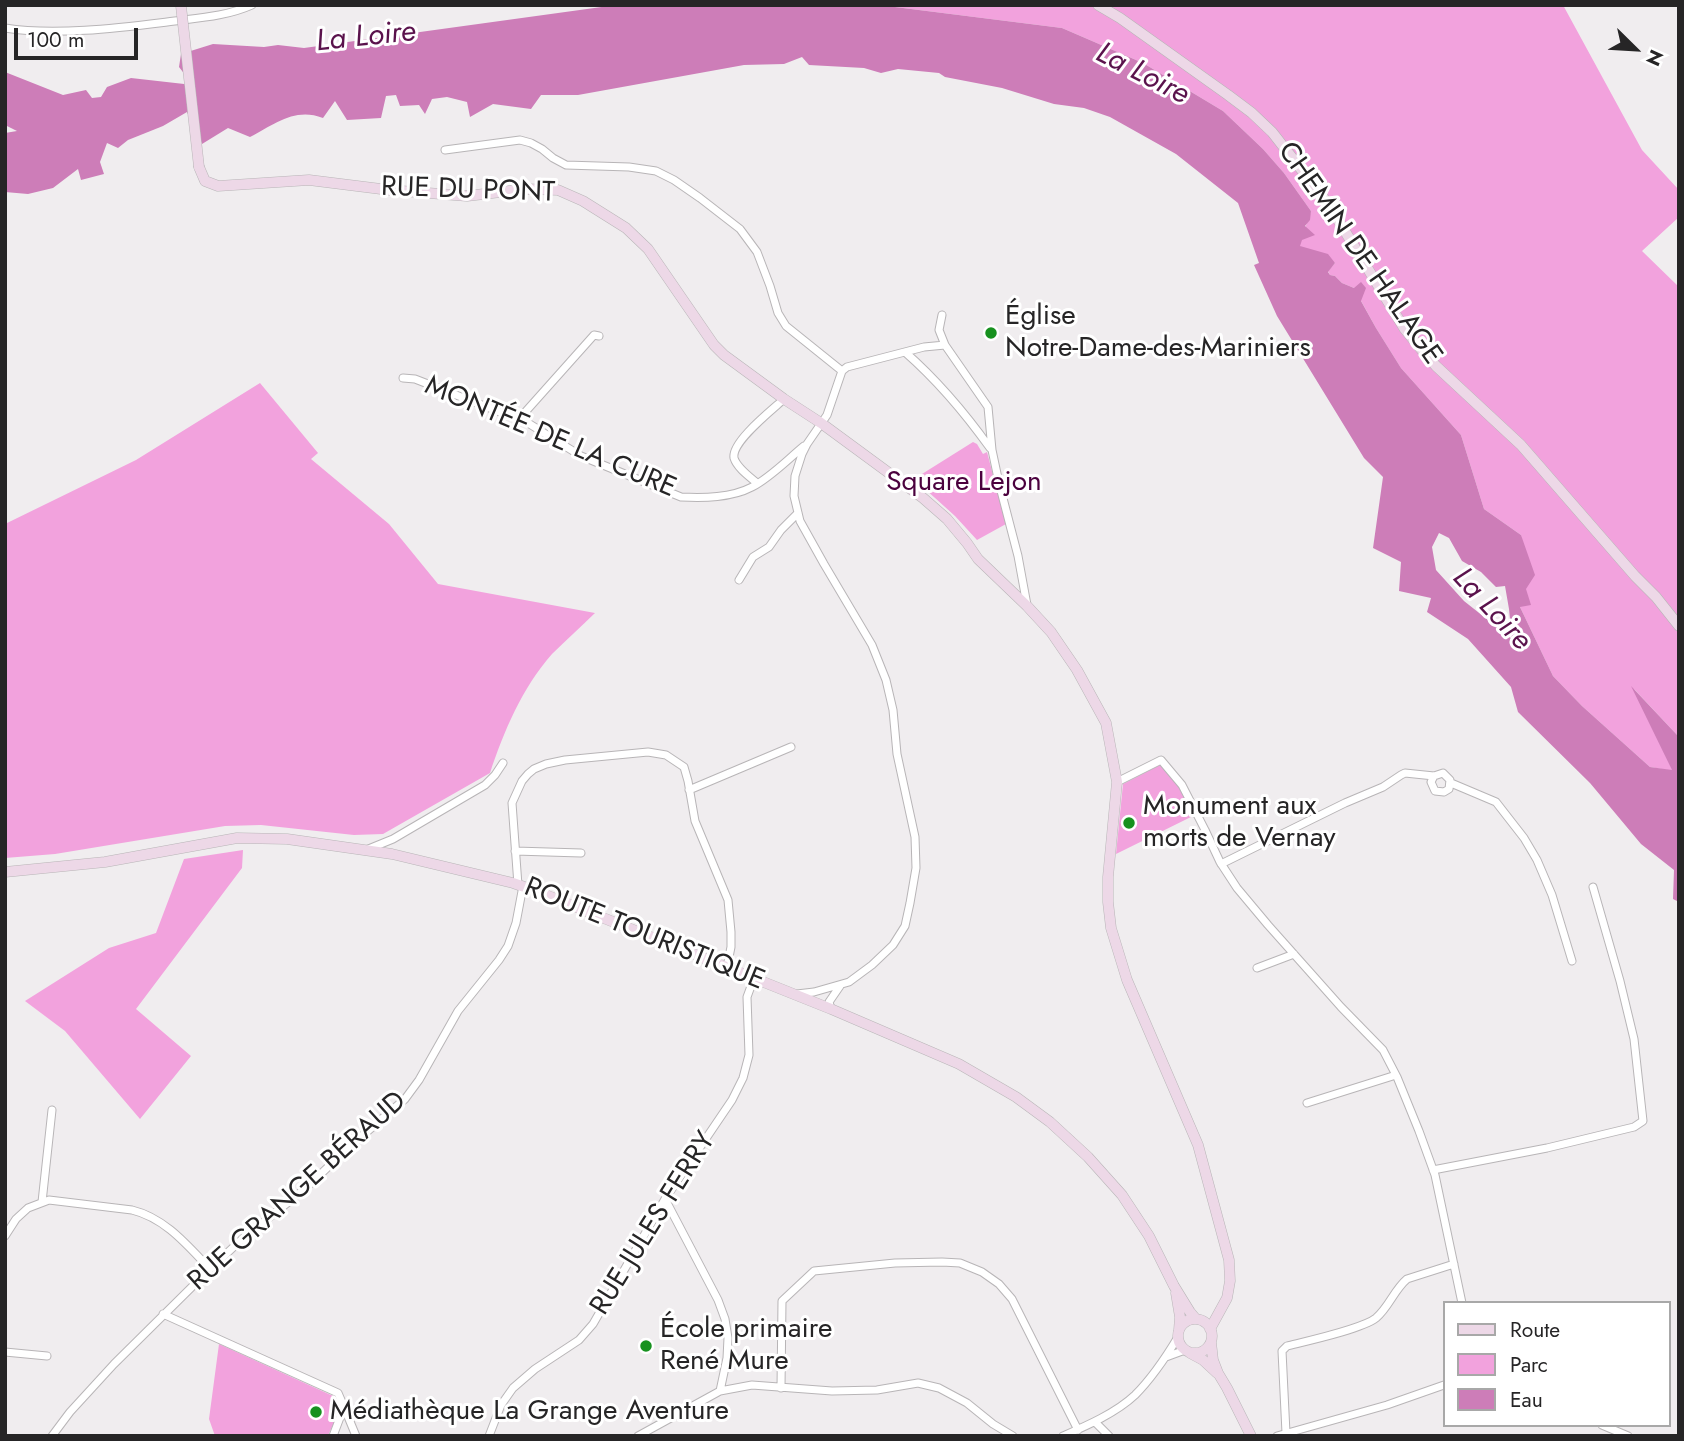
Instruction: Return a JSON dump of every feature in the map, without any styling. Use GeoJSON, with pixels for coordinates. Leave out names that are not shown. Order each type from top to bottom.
{"type":"FeatureCollection","features":[{"type":"Feature","properties":{"kind":"street"},"geometry":{"type":"LineString","coordinates":[[5,28],[55,30],[126,27],[237,12],[252,5]]}},
{"type":"Feature","properties":{"kind":"street","name":"CHEMIN DE HALAGE"},"geometry":{"type":"LineString","coordinates":[[1097,5],[1120,18],[1244,107],[1272,132],[1329,205],[1397,317],[1421,349],[1521,445],[1679,625]]}},
{"type":"Feature","properties":{"kind":"street","name":"RUE DU PONT"},"geometry":{"type":"LineString","coordinates":[[181,6],[199,167],[205,181],[218,186],[309,180],[467,197],[526,189],[558,190],[583,201],[626,228],[648,249],[714,345],[724,355],[923,498],[947,519],[978,559],[1051,632],[1077,670],[1106,723],[1117,782],[1108,877],[1111,928],[1127,980],[1198,1145],[1229,1260],[1230,1281],[1227,1298]]}},
{"type":"Feature","properties":{"kind":"street"},"geometry":{"type":"LineString","coordinates":[[445,150],[520,140],[531,143],[566,165],[629,167],[656,171],[674,180],[740,229],[757,252],[778,313],[786,326],[842,370]]}},
{"type":"Feature","properties":{"kind":"street"},"geometry":{"type":"LineString","coordinates":[[942,315],[939,331],[945,345],[988,407],[992,450],[1018,556],[1027,606]]}},
{"type":"Feature","properties":{"kind":"street"},"geometry":{"type":"LineString","coordinates":[[519,419],[594,335],[599,336]]}},
{"type":"Feature","properties":{"kind":"street"},"geometry":{"type":"LineString","coordinates":[[792,994],[814,992],[849,982],[872,965],[892,945],[905,926],[916,868],[915,837],[897,754],[893,710],[886,680],[872,645],[800,522],[794,496],[795,476],[807,444],[827,415],[842,370],[924,347],[945,345]]}},
{"type":"Feature","properties":{"kind":"street"},"geometry":{"type":"LineString","coordinates":[[905,352],[954,400],[992,450]]}},
{"type":"Feature","properties":{"kind":"street","name":"MONTÉE DE LA CURE"},"geometry":{"type":"LineString","coordinates":[[403,378],[415,379],[519,419],[581,456],[681,496],[699,498],[730,494],[753,486],[807,444]]}},
{"type":"Feature","properties":{"kind":"street"},"geometry":{"type":"LineString","coordinates":[[757,483],[738,465],[734,450],[784,399]]}},
{"type":"Feature","properties":{"kind":"street"},"geometry":{"type":"LineString","coordinates":[[739,580],[753,557],[769,547],[798,513]]}},
{"type":"Feature","properties":{"kind":"street"},"geometry":{"type":"LineString","coordinates":[[689,790],[791,747]]}},
{"type":"Feature","properties":{"kind":"street","name":"RUE GRANGE BÉRAUD"},"geometry":{"type":"LineString","coordinates":[[52,1436],[70,1412],[163,1314],[240,1241],[306,1188],[405,1099],[419,1080],[458,1011],[508,946],[516,923],[520,886],[512,803],[522,781],[534,769],[565,760],[648,752],[666,755],[684,767],[695,821],[727,900],[731,947],[727,967]]}},
{"type":"Feature","properties":{"kind":"street"},"geometry":{"type":"LineString","coordinates":[[1117,782],[1161,760],[1182,785],[1221,864],[1237,888],[1341,1007],[1383,1050],[1396,1074],[1433,1170],[1462,1301]]}},
{"type":"Feature","properties":{"kind":"street"},"geometry":{"type":"LineString","coordinates":[[365,850],[393,839],[485,785],[503,763]]}},
{"type":"Feature","properties":{"kind":"street"},"geometry":{"type":"LineString","coordinates":[[1221,864],[1383,787],[1405,773],[1434,776],[1443,773],[1449,777],[1451,783],[1447,791],[1438,792],[1432,785],[1434,776]]}},
{"type":"Feature","properties":{"kind":"street"},"geometry":{"type":"LineString","coordinates":[[1451,783],[1496,802],[1524,838],[1552,895],[1572,961]]}},
{"type":"Feature","properties":{"kind":"street","name":"ROUTE TOURISTIQUE"},"geometry":{"type":"LineString","coordinates":[[5,872],[105,862],[237,838],[286,839],[392,854],[520,886],[831,1009],[959,1064],[1016,1097],[1050,1122],[1088,1157],[1122,1195],[1149,1236],[1174,1286],[1198,1320]]}},
{"type":"Feature","properties":{"kind":"street"},"geometry":{"type":"LineString","coordinates":[[515,851],[581,853]]}},
{"type":"Feature","properties":{"kind":"street"},"geometry":{"type":"LineString","coordinates":[[1433,1170],[1547,1148],[1634,1127],[1643,1121],[1634,1039],[1593,887]]}},
{"type":"Feature","properties":{"kind":"street"},"geometry":{"type":"LineString","coordinates":[[1257,968],[1294,954]]}},
{"type":"Feature","properties":{"kind":"street","name":"RUE JULES FERRY"},"geometry":{"type":"LineString","coordinates":[[489,1436],[501,1405],[513,1388],[535,1369],[579,1340],[593,1324],[665,1199],[732,1100],[743,1078],[749,1055],[747,997],[754,978]]}},
{"type":"Feature","properties":{"kind":"street"},"geometry":{"type":"LineString","coordinates":[[831,1009],[829,1002],[840,986]]}},
{"type":"Feature","properties":{"kind":"street"},"geometry":{"type":"LineString","coordinates":[[1307,1103],[1396,1074]]}},
{"type":"Feature","properties":{"kind":"street"},"geometry":{"type":"LineString","coordinates":[[42,1202],[52,1110]]}},
{"type":"Feature","properties":{"kind":"street"},"geometry":{"type":"LineString","coordinates":[[665,1199],[718,1300],[725,1319],[727,1358],[720,1391]]}},
{"type":"Feature","properties":{"kind":"street"},"geometry":{"type":"LineString","coordinates":[[5,1236],[16,1219],[28,1208],[49,1200],[145,1213],[167,1226],[210,1269]]}},
{"type":"Feature","properties":{"kind":"street"},"geometry":{"type":"LineString","coordinates":[[781,1388],[782,1301],[814,1270],[895,1263],[960,1263],[982,1272],[999,1284],[1013,1299],[1078,1430]]}},
{"type":"Feature","properties":{"kind":"street"},"geometry":{"type":"LineString","coordinates":[[1442,1386],[1387,1405],[1282,1435],[1282,1351],[1287,1346],[1374,1320],[1406,1279],[1454,1264]]}},
{"type":"Feature","properties":{"kind":"street","name":"ROUTE TOURISTIQUE"},"geometry":{"type":"LineString","coordinates":[[1174,1286],[1180,1317],[1179,1334]]}},
{"type":"Feature","properties":{"kind":"street"},"geometry":{"type":"LineString","coordinates":[[1063,1436],[1095,1422],[1134,1395],[1165,1357],[1185,1322],[1198,1320],[1227,1298]]}},
{"type":"Feature","properties":{"kind":"street"},"geometry":{"type":"LineString","coordinates":[[1210,1329],[1227,1298]]}},
{"type":"Feature","properties":{"kind":"street"},"geometry":{"type":"LineString","coordinates":[[163,1314],[338,1393],[356,1436]]}},
{"type":"Feature","properties":{"kind":"street"},"geometry":{"type":"LineString","coordinates":[[1198,1320],[1210,1329],[1213,1360],[1251,1436]]}},
{"type":"Feature","properties":{"kind":"street"},"geometry":{"type":"LineString","coordinates":[[1179,1334],[1180,1344],[1218,1373]]}},
{"type":"Feature","properties":{"kind":"street"},"geometry":{"type":"LineString","coordinates":[[1165,1357],[1187,1351],[1195,1353],[1205,1350],[1211,1342]]}},
{"type":"Feature","properties":{"kind":"street"},"geometry":{"type":"LineString","coordinates":[[5,1352],[47,1356]]}},
{"type":"Feature","properties":{"kind":"street"},"geometry":{"type":"LineString","coordinates":[[638,1436],[720,1391],[752,1385],[832,1391],[866,1390],[918,1383],[939,1388],[967,1403],[1013,1436]]}},
{"type":"Feature","properties":{"kind":"street"},"geometry":{"type":"LineString","coordinates":[[332,1436],[344,1407]]}},
{"type":"Feature","properties":{"kind":"street"},"geometry":{"type":"LineString","coordinates":[[1095,1422],[1109,1436]]}},
{"type":"Feature","properties":{"kind":"street"},"geometry":{"type":"LineString","coordinates":[[1607,1427],[1628,1436]]}},
{"type":"Feature","properties":{"kind":"green space"},"geometry":{"type":"Polygon","coordinates":[[[1563,5],[1642,150],[1679,190],[1679,217],[1642,251],[1679,287],[1679,737],[1634,689],[1673,771],[1650,767],[1553,676],[1520,607],[1526,589],[1521,535],[1484,509],[1461,435],[1401,368],[1354,288],[1330,275],[1328,271],[1335,263],[1299,246],[1311,211],[1263,149],[1223,111],[1143,63],[1062,28],[895,7],[1563,5]]]}},
{"type":"Feature","properties":{"kind":"green space"},"geometry":{"type":"Polygon","coordinates":[[[260,383],[318,453],[311,459],[389,524],[438,584],[595,613],[541,667],[508,726],[490,773],[383,834],[354,835],[261,825],[225,826],[55,854],[5,858],[5,524],[136,460],[260,383]]]}},
{"type":"Feature","properties":{"kind":"green space","name":"Square Lejon"},"geometry":{"type":"Polygon","coordinates":[[[973,442],[983,454],[987,452],[1006,524],[977,540],[914,479],[973,442]]]}},
{"type":"Feature","properties":{"kind":"green space"},"geometry":{"type":"Polygon","coordinates":[[[1160,765],[1179,787],[1195,815],[1116,854],[1123,784],[1160,765]]]}},
{"type":"Feature","properties":{"kind":"green space"},"geometry":{"type":"Polygon","coordinates":[[[243,850],[242,868],[136,1009],[191,1056],[140,1119],[65,1031],[25,1001],[109,948],[156,933],[184,859],[243,850]]]}},
{"type":"Feature","properties":{"kind":"green space"},"geometry":{"type":"Polygon","coordinates":[[[219,1344],[333,1396],[338,1411],[328,1436],[215,1436],[209,1419],[219,1344]]]}},
{"type":"Feature","properties":{"kind":"water","name":"La Loire"},"geometry":{"type":"Polygon","coordinates":[[[616,5],[893,5],[1062,28],[1143,63],[1223,111],[1263,149],[1311,211],[1310,220],[1305,226],[1315,235],[1302,240],[1300,246],[1328,254],[1335,263],[1328,272],[1342,283],[1354,288],[1361,282],[1366,288],[1361,301],[1401,368],[1461,435],[1484,509],[1521,535],[1535,575],[1526,589],[1531,605],[1520,607],[1553,676],[1650,767],[1672,770],[1631,686],[1679,737],[1679,902],[1673,899],[1674,870],[1641,844],[1590,783],[1518,712],[1511,687],[1468,639],[1427,612],[1431,598],[1399,591],[1401,562],[1373,548],[1383,477],[1364,458],[1277,316],[1254,265],[1259,263],[1238,203],[1176,154],[1110,117],[1084,108],[1054,104],[1002,88],[945,77],[939,73],[898,69],[881,73],[864,68],[809,65],[802,57],[784,64],[744,65],[578,95],[541,95],[531,109],[493,104],[470,117],[467,102],[447,97],[432,99],[425,114],[419,105],[400,106],[396,95],[386,96],[381,118],[347,120],[335,101],[323,118],[303,114],[294,116],[250,137],[228,128],[202,144],[187,112],[163,126],[128,140],[118,148],[107,143],[100,162],[104,174],[81,180],[78,169],[53,188],[28,194],[5,192],[5,133],[17,131],[5,125],[5,72],[63,95],[86,90],[92,98],[101,97],[107,87],[131,78],[193,85],[179,67],[181,54],[213,44],[304,48],[616,5]],[[1439,533],[1432,547],[1436,570],[1464,601],[1512,639],[1505,586],[1496,587],[1481,572],[1462,561],[1449,538],[1439,533]]]}},
{"type":"Feature","properties":{"kind":"place","name":"Église Notre-Dame-des-Mariniers"},"geometry":{"type":"Point","coordinates":[991,333]}},
{"type":"Feature","properties":{"kind":"place","name":"Monument aux morts de Vernay"},"geometry":{"type":"Point","coordinates":[1129,823]}},
{"type":"Feature","properties":{"kind":"place","name":"École primaire René Mure"},"geometry":{"type":"Point","coordinates":[646,1346]}},
{"type":"Feature","properties":{"kind":"place","name":"Médiathèque La Grange Aventure"},"geometry":{"type":"Point","coordinates":[316,1412]}}]}
